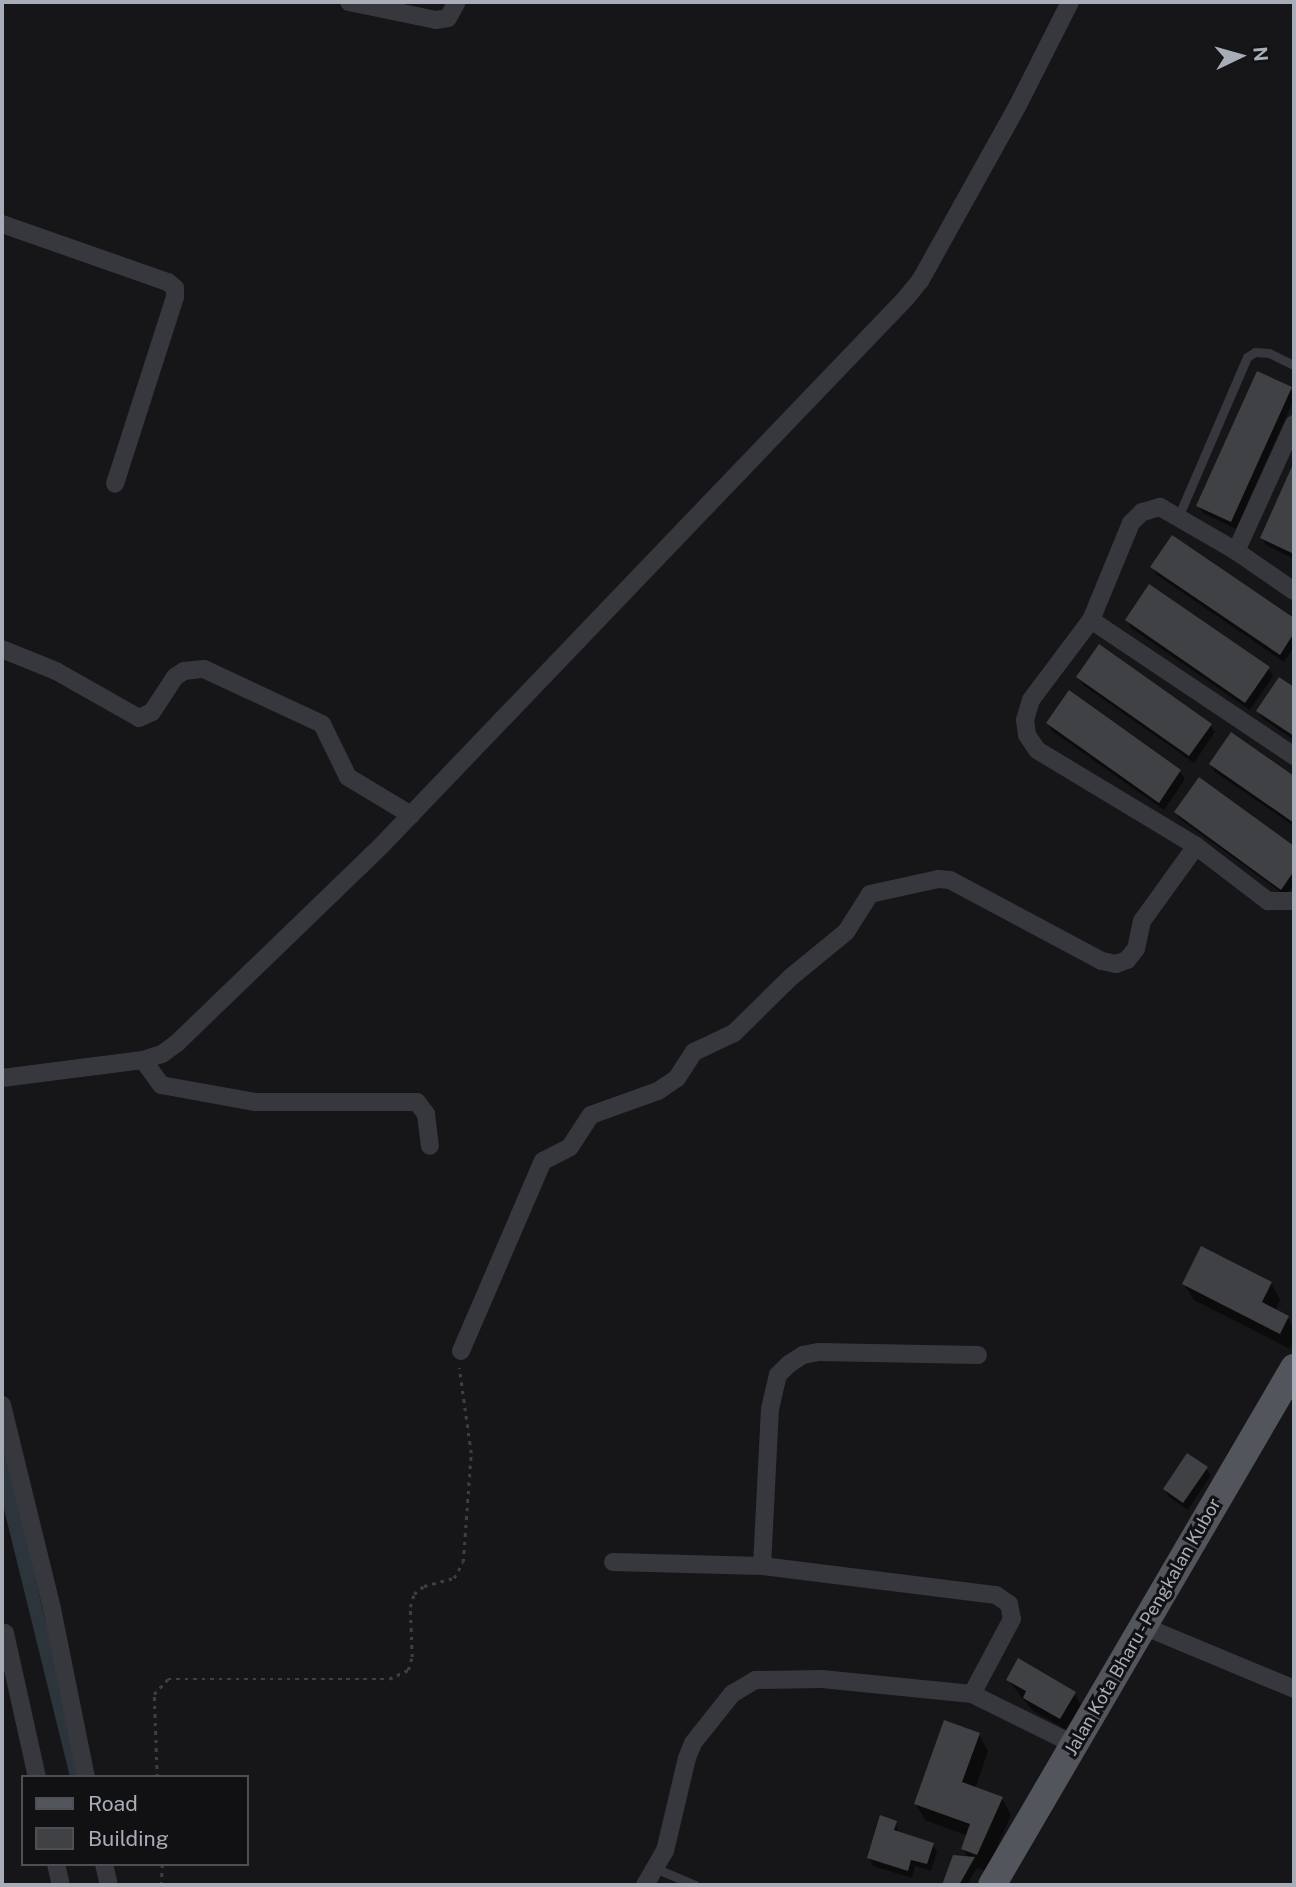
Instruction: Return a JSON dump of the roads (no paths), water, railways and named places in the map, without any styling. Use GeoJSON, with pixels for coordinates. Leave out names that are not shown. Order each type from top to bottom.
{"type":"FeatureCollection","features":[{"type":"Feature","properties":{"kind":"main road","name":"Jalan Kota Bharu - Pengkalan Kubor"},"geometry":{"type":"LineString","coordinates":[[992,1885],[1294,1368]]}},
{"type":"Feature","properties":{"kind":"street"},"geometry":{"type":"LineString","coordinates":[[349,2],[436,20],[448,18],[457,2]]}},
{"type":"Feature","properties":{"kind":"street"},"geometry":{"type":"LineString","coordinates":[[2,1078],[143,1060],[162,1054],[177,1043],[411,815],[920,281],[1018,106],[1070,2]]}},
{"type":"Feature","properties":{"kind":"street"},"geometry":{"type":"LineString","coordinates":[[2,224],[168,282],[174,288],[175,298],[115,484]]}},
{"type":"Feature","properties":{"kind":"street"},"geometry":{"type":"LineString","coordinates":[[1236,551],[1294,424]]}},
{"type":"Feature","properties":{"kind":"street"},"geometry":{"type":"LineString","coordinates":[[1294,591],[1180,515],[1160,507],[1142,512],[1131,523],[1091,620],[1031,700],[1025,720],[1027,734],[1037,750],[1195,846],[1268,901],[1283,904],[1294,901]]}},
{"type":"Feature","properties":{"kind":"street"},"geometry":{"type":"LineString","coordinates":[[1091,620],[1294,756]]}},
{"type":"Feature","properties":{"kind":"street"},"geometry":{"type":"LineString","coordinates":[[2,649],[56,671],[139,718],[152,712],[175,677],[184,671],[204,669],[322,724],[348,777],[411,815]]}},
{"type":"Feature","properties":{"kind":"street"},"geometry":{"type":"LineString","coordinates":[[460,1352],[543,1161],[570,1147],[592,1115],[658,1091],[677,1078],[694,1052],[732,1035],[791,977],[846,932],[870,894],[938,879],[950,880],[1102,961],[1120,963],[1127,960],[1136,949],[1142,921],[1195,846]]}},
{"type":"Feature","properties":{"kind":"street"},"geometry":{"type":"LineString","coordinates":[[143,1060],[161,1085],[255,1102],[417,1102],[426,1114],[430,1146]]}},
{"type":"Feature","properties":{"kind":"street"},"geometry":{"type":"LineString","coordinates":[[762,1566],[770,1409],[778,1375],[803,1355],[818,1352],[978,1355]]}},
{"type":"Feature","properties":{"kind":"street"},"geometry":{"type":"LineString","coordinates":[[2,1405],[52,1609],[86,1775]]}},
{"type":"Feature","properties":{"kind":"street"},"geometry":{"type":"LineString","coordinates":[[614,1562],[762,1566],[988,1592],[1003,1598],[1012,1611],[1012,1619],[972,1694]]}},
{"type":"Feature","properties":{"kind":"street"},"geometry":{"type":"LineString","coordinates":[[1143,1626],[1294,1689]]}},
{"type":"Feature","properties":{"kind":"street"},"geometry":{"type":"LineString","coordinates":[[5,1633],[37,1775]]}},
{"type":"Feature","properties":{"kind":"street"},"geometry":{"type":"LineString","coordinates":[[646,1885],[665,1851],[687,1758],[694,1743],[732,1694],[755,1680],[822,1679],[972,1694],[1075,1745]]}},
{"type":"Feature","properties":{"kind":"street"},"geometry":{"type":"LineString","coordinates":[[57,1866],[61,1885]]}},
{"type":"Feature","properties":{"kind":"street"},"geometry":{"type":"LineString","coordinates":[[104,1866],[109,1885]]}},
{"type":"Feature","properties":{"kind":"lane"},"geometry":{"type":"LineString","coordinates":[[1180,515],[1247,357],[1255,352],[1269,353],[1294,365]]}},
{"type":"Feature","properties":{"kind":"lane"},"geometry":{"type":"LineString","coordinates":[[656,1869],[695,1885]]}}]}
